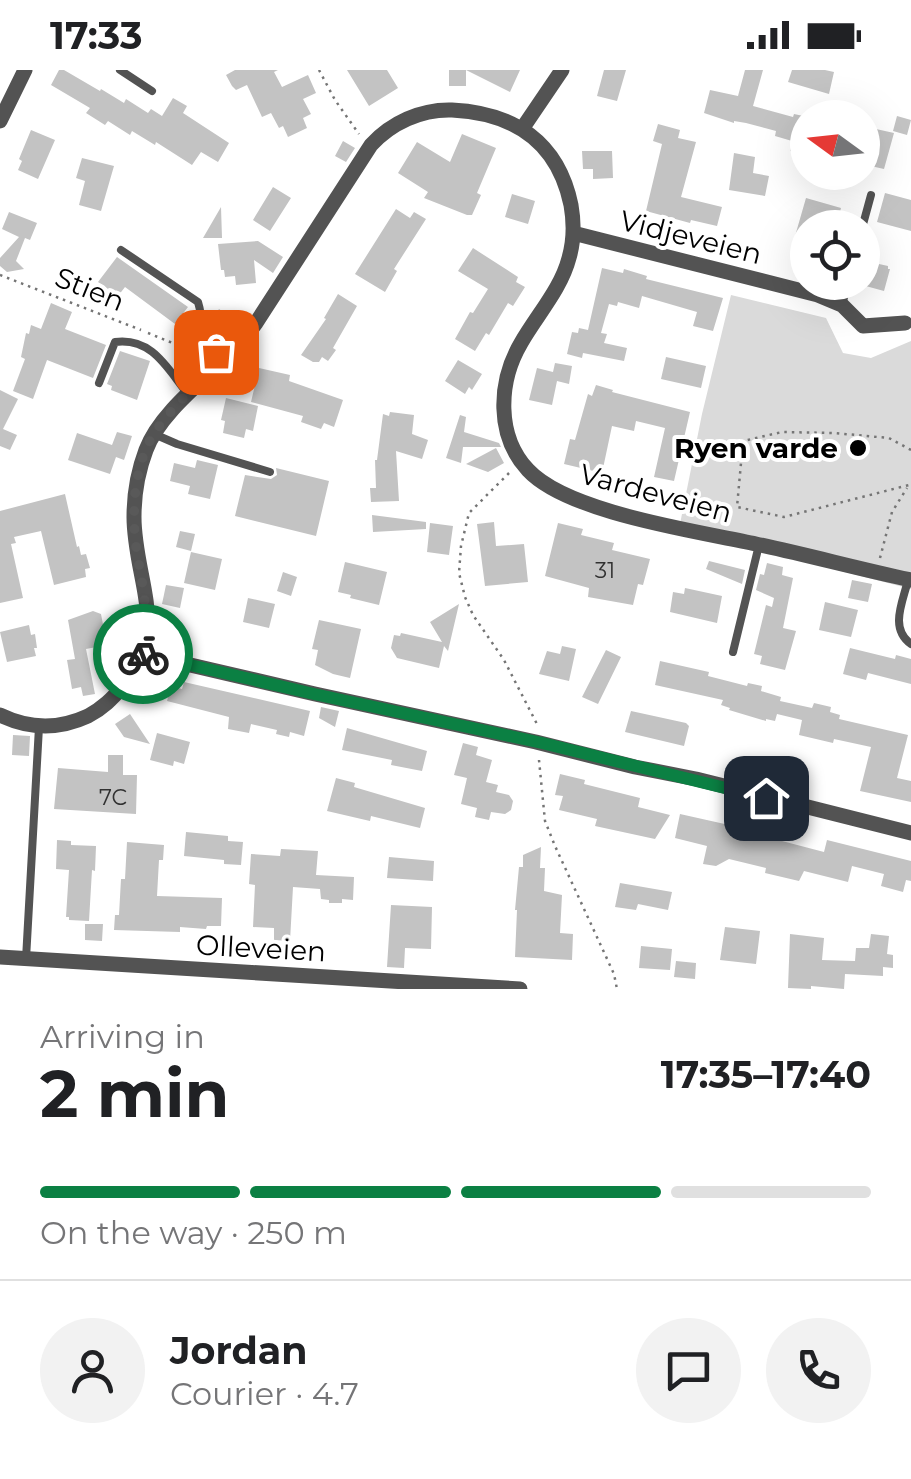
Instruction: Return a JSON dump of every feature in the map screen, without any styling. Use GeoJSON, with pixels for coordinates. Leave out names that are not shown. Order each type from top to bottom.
{"type":"FeatureCollection","features":[{"type":"Feature","properties":{"kind":"street"},"geometry":{"type":"LineString","coordinates":[[0,121],[25,70]]}},
{"type":"Feature","properties":{"kind":"street"},"geometry":{"type":"LineString","coordinates":[[522,129],[562,70]]}},
{"type":"Feature","properties":{"kind":"street"},"geometry":{"type":"LineString","coordinates":[[0,714],[19,724],[39,727],[79,720],[100,710],[135,672],[148,629],[134,518],[138,478],[154,434],[256,323],[371,145],[395,124],[424,113],[452,110],[491,116],[522,129],[550,152],[567,188],[573,232],[569,259],[508,372],[505,421],[522,462]]}},
{"type":"Feature","properties":{"kind":"street","name":"Vidjeveien"},"geometry":{"type":"LineString","coordinates":[[573,232],[799,290],[842,305],[863,326],[905,323]]}},
{"type":"Feature","properties":{"kind":"street","name":"Vardeveien"},"geometry":{"type":"LineString","coordinates":[[522,462],[545,484],[582,502],[909,580]]}},
{"type":"Feature","properties":{"kind":"street"},"geometry":{"type":"LineString","coordinates":[[143,654],[539,743],[911,833]]}},
{"type":"Feature","properties":{"kind":"street","name":"Olleveien"},"geometry":{"type":"LineString","coordinates":[[0,957],[520,989]]}},
{"type":"Feature","properties":{"kind":"lane"},"geometry":{"type":"LineString","coordinates":[[120,70],[152,91]]}},
{"type":"Feature","properties":{"kind":"lane"},"geometry":{"type":"LineString","coordinates":[[867,210],[871,195]]}},
{"type":"Feature","properties":{"kind":"lane"},"geometry":{"type":"LineString","coordinates":[[121,250],[198,302],[202,338],[223,361]]}},
{"type":"Feature","properties":{"kind":"lane"},"geometry":{"type":"LineString","coordinates":[[842,305],[843,300]]}},
{"type":"Feature","properties":{"kind":"lane"},"geometry":{"type":"LineString","coordinates":[[99,383],[111,348],[123,340],[147,348],[162,360],[188,394]]}},
{"type":"Feature","properties":{"kind":"lane"},"geometry":{"type":"LineString","coordinates":[[154,434],[270,472]]}},
{"type":"Feature","properties":{"kind":"lane"},"geometry":{"type":"LineString","coordinates":[[732,652],[759,544]]}},
{"type":"Feature","properties":{"kind":"lane"},"geometry":{"type":"LineString","coordinates":[[909,580],[898,625],[899,632],[911,644]]}},
{"type":"Feature","properties":{"kind":"lane"},"geometry":{"type":"LineString","coordinates":[[26,958],[39,727]]}},
{"type":"Feature","properties":{"kind":"path"},"geometry":{"type":"LineString","coordinates":[[320,70],[335,100],[371,145]]}},
{"type":"Feature","properties":{"kind":"path","name":"Stien"},"geometry":{"type":"LineString","coordinates":[[0,275],[223,361]]}},
{"type":"Feature","properties":{"kind":"path"},"geometry":{"type":"LineString","coordinates":[[910,483],[784,517],[737,506],[743,441],[782,432],[834,433],[889,438],[911,450]]}},
{"type":"Feature","properties":{"kind":"path"},"geometry":{"type":"LineString","coordinates":[[522,462],[468,513],[460,546],[459,573],[473,615],[504,660],[539,727],[545,821],[618,989]]}},
{"type":"Feature","properties":{"kind":"path"},"geometry":{"type":"LineString","coordinates":[[876,572],[892,512],[910,483]]}},
{"type":"Feature","properties":{"kind":"shaded area"},"geometry":{"type":"Polygon","coordinates":[[[731,295],[826,318],[843,353],[871,358],[911,341],[911,589],[679,529],[731,295]]]}},
{"type":"Feature","properties":{"kind":"building"},"geometry":{"type":"Polygon","coordinates":[[[59,70],[124,103],[126,99],[148,113],[151,109],[162,116],[173,98],[187,106],[183,113],[229,143],[218,162],[201,152],[192,165],[156,142],[155,145],[132,131],[130,135],[108,121],[105,125],[86,113],[90,108],[51,85],[59,70]]]}},
{"type":"Feature","properties":{"kind":"building"},"geometry":{"type":"Polygon","coordinates":[[[235,70],[278,70],[274,72],[282,87],[308,75],[316,93],[303,99],[311,114],[303,118],[307,128],[288,137],[271,113],[262,117],[247,85],[236,90],[232,86],[226,75],[235,70]]]}},
{"type":"Feature","properties":{"kind":"building"},"geometry":{"type":"Polygon","coordinates":[[[347,70],[387,70],[398,88],[369,106],[347,70]]]}},
{"type":"Feature","properties":{"kind":"building"},"geometry":{"type":"Polygon","coordinates":[[[449,70],[466,70],[466,86],[449,86],[449,70]]]}},
{"type":"Feature","properties":{"kind":"building"},"geometry":{"type":"Polygon","coordinates":[[[466,70],[520,70],[510,92],[466,70]]]}},
{"type":"Feature","properties":{"kind":"building"},"geometry":{"type":"Polygon","coordinates":[[[604,70],[626,70],[617,101],[597,96],[604,70]]]}},
{"type":"Feature","properties":{"kind":"building"},"geometry":{"type":"Polygon","coordinates":[[[745,70],[763,70],[753,106],[790,116],[790,140],[775,136],[776,131],[704,113],[710,90],[738,96],[745,70]]]}},
{"type":"Feature","properties":{"kind":"building"},"geometry":{"type":"Polygon","coordinates":[[[792,70],[834,72],[829,94],[788,82],[792,70]]]}},
{"type":"Feature","properties":{"kind":"building"},"geometry":{"type":"Polygon","coordinates":[[[897,116],[911,120],[907,135],[893,131],[897,116]]]}},
{"type":"Feature","properties":{"kind":"building"},"geometry":{"type":"Polygon","coordinates":[[[658,124],[680,130],[678,138],[696,142],[681,197],[722,207],[717,226],[646,211],[662,144],[653,141],[658,124]]]}},
{"type":"Feature","properties":{"kind":"building"},"geometry":{"type":"Polygon","coordinates":[[[31,130],[55,140],[38,179],[18,170],[31,130]]]}},
{"type":"Feature","properties":{"kind":"building"},"geometry":{"type":"Polygon","coordinates":[[[880,130],[894,133],[884,169],[880,168],[880,130]]]}},
{"type":"Feature","properties":{"kind":"building"},"geometry":{"type":"Polygon","coordinates":[[[462,134],[496,148],[472,215],[424,198],[428,192],[398,173],[417,142],[450,162],[462,134]]]}},
{"type":"Feature","properties":{"kind":"building"},"geometry":{"type":"Polygon","coordinates":[[[343,141],[355,148],[346,162],[335,156],[343,141]]]}},
{"type":"Feature","properties":{"kind":"building"},"geometry":{"type":"Polygon","coordinates":[[[582,151],[612,151],[613,178],[593,179],[593,169],[583,169],[582,151]]]}},
{"type":"Feature","properties":{"kind":"building"},"geometry":{"type":"Polygon","coordinates":[[[734,153],[755,157],[753,173],[769,176],[765,196],[729,190],[734,153]]]}},
{"type":"Feature","properties":{"kind":"building"},"geometry":{"type":"Polygon","coordinates":[[[82,158],[114,166],[101,211],[79,205],[85,181],[76,178],[82,158]]]}},
{"type":"Feature","properties":{"kind":"building"},"geometry":{"type":"Polygon","coordinates":[[[273,187],[291,198],[270,231],[253,220],[273,187]]]}},
{"type":"Feature","properties":{"kind":"building"},"geometry":{"type":"Polygon","coordinates":[[[885,193],[911,200],[911,231],[880,223],[885,193]]]}},
{"type":"Feature","properties":{"kind":"building"},"geometry":{"type":"Polygon","coordinates":[[[512,194],[535,201],[528,224],[505,217],[512,194]]]}},
{"type":"Feature","properties":{"kind":"building"},"geometry":{"type":"Polygon","coordinates":[[[806,198],[841,208],[840,210],[803,210],[806,198]]]}},
{"type":"Feature","properties":{"kind":"building"},"geometry":{"type":"Polygon","coordinates":[[[221,207],[222,238],[203,238],[221,207]]]}},
{"type":"Feature","properties":{"kind":"building"},"geometry":{"type":"Polygon","coordinates":[[[396,209],[410,218],[414,212],[426,219],[394,269],[397,271],[385,292],[355,274],[396,209]]]}},
{"type":"Feature","properties":{"kind":"building"},"geometry":{"type":"Polygon","coordinates":[[[9,212],[37,223],[30,240],[25,238],[16,261],[24,269],[7,272],[0,266],[0,258],[19,237],[2,229],[9,212]]]}},
{"type":"Feature","properties":{"kind":"building"},"geometry":{"type":"Polygon","coordinates":[[[258,241],[283,257],[273,273],[254,260],[256,283],[236,285],[235,276],[225,277],[221,270],[218,244],[258,241]]]}},
{"type":"Feature","properties":{"kind":"building"},"geometry":{"type":"Polygon","coordinates":[[[473,248],[518,277],[516,282],[525,287],[513,306],[508,303],[475,351],[455,339],[488,289],[458,271],[473,248]]]}},
{"type":"Feature","properties":{"kind":"building"},"geometry":{"type":"Polygon","coordinates":[[[117,257],[188,307],[175,324],[125,287],[118,296],[98,282],[117,257]]]}},
{"type":"Feature","properties":{"kind":"building"},"geometry":{"type":"Polygon","coordinates":[[[880,264],[890,269],[884,291],[880,290],[880,264]]]}},
{"type":"Feature","properties":{"kind":"building"},"geometry":{"type":"Polygon","coordinates":[[[602,268],[623,273],[624,269],[647,276],[646,279],[723,298],[713,331],[693,326],[697,312],[642,296],[639,308],[618,302],[617,306],[609,304],[601,333],[607,334],[604,343],[627,348],[624,361],[567,354],[572,332],[578,333],[579,328],[588,330],[602,268]]]}},
{"type":"Feature","properties":{"kind":"building"},"geometry":{"type":"Polygon","coordinates":[[[338,294],[357,306],[328,361],[322,357],[313,362],[301,355],[338,294]]]}},
{"type":"Feature","properties":{"kind":"building"},"geometry":{"type":"Polygon","coordinates":[[[51,303],[72,312],[65,329],[106,345],[93,378],[47,360],[33,399],[13,391],[25,359],[21,357],[26,333],[29,334],[31,325],[41,329],[51,303]]]}},
{"type":"Feature","properties":{"kind":"building"},"geometry":{"type":"Polygon","coordinates":[[[219,309],[233,319],[224,334],[209,324],[219,309]]]}},
{"type":"Feature","properties":{"kind":"building"},"geometry":{"type":"Polygon","coordinates":[[[120,351],[150,361],[137,400],[111,390],[112,386],[107,384],[120,351]]]}},
{"type":"Feature","properties":{"kind":"building"},"geometry":{"type":"Polygon","coordinates":[[[666,357],[706,366],[701,388],[661,379],[666,357]]]}},
{"type":"Feature","properties":{"kind":"building"},"geometry":{"type":"Polygon","coordinates":[[[458,360],[482,374],[465,394],[445,381],[458,360]]]}},
{"type":"Feature","properties":{"kind":"building"},"geometry":{"type":"Polygon","coordinates":[[[555,363],[572,366],[569,384],[557,381],[552,405],[529,400],[537,368],[553,372],[555,363]]]}},
{"type":"Feature","properties":{"kind":"building"},"geometry":{"type":"Polygon","coordinates":[[[259,368],[290,375],[289,381],[343,400],[334,427],[324,423],[321,429],[301,422],[303,416],[251,402],[259,368]]]}},
{"type":"Feature","properties":{"kind":"building"},"geometry":{"type":"Polygon","coordinates":[[[596,385],[690,412],[674,481],[654,477],[665,428],[636,421],[634,431],[612,426],[602,473],[564,464],[588,394],[592,396],[596,385]]]}},
{"type":"Feature","properties":{"kind":"building"},"geometry":{"type":"Polygon","coordinates":[[[0,390],[18,399],[3,429],[17,435],[10,450],[0,446],[0,390]]]}},
{"type":"Feature","properties":{"kind":"building"},"geometry":{"type":"Polygon","coordinates":[[[226,398],[258,406],[253,431],[246,429],[244,438],[223,433],[225,421],[221,420],[226,398]]]}},
{"type":"Feature","properties":{"kind":"building"},"geometry":{"type":"Polygon","coordinates":[[[390,412],[414,415],[412,434],[428,440],[422,459],[396,451],[399,501],[371,502],[370,488],[376,488],[375,460],[383,414],[389,416],[390,412]]]}},
{"type":"Feature","properties":{"kind":"building"},"geometry":{"type":"Polygon","coordinates":[[[460,415],[466,417],[464,432],[501,447],[463,447],[461,463],[446,458],[460,415]]]}},
{"type":"Feature","properties":{"kind":"building"},"geometry":{"type":"Polygon","coordinates":[[[117,432],[132,436],[124,460],[116,457],[110,474],[68,460],[77,433],[112,445],[117,432]]]}},
{"type":"Feature","properties":{"kind":"building"},"geometry":{"type":"Polygon","coordinates":[[[496,448],[504,463],[488,472],[466,464],[496,448]]]}},
{"type":"Feature","properties":{"kind":"building"},"geometry":{"type":"Polygon","coordinates":[[[197,460],[218,465],[210,499],[188,494],[190,486],[170,481],[174,463],[195,468],[197,460]]]}},
{"type":"Feature","properties":{"kind":"building"},"geometry":{"type":"Polygon","coordinates":[[[276,468],[329,481],[316,536],[235,516],[245,475],[271,479],[277,475],[276,468]]]}},
{"type":"Feature","properties":{"kind":"building"},"geometry":{"type":"Polygon","coordinates":[[[65,494],[77,547],[81,555],[86,554],[90,568],[85,569],[86,577],[54,585],[41,531],[14,537],[16,543],[11,544],[23,598],[0,603],[0,511],[65,494]]]}},
{"type":"Feature","properties":{"kind":"building"},"geometry":{"type":"Polygon","coordinates":[[[372,515],[426,522],[426,529],[373,532],[372,515]]]}},
{"type":"Feature","properties":{"kind":"building"},"geometry":{"type":"Polygon","coordinates":[[[494,522],[496,546],[524,544],[528,582],[485,586],[477,524],[494,522]]]}},
{"type":"Feature","properties":{"kind":"building"},"geometry":{"type":"Polygon","coordinates":[[[430,523],[453,526],[449,555],[427,552],[430,523]]]}},
{"type":"Feature","properties":{"kind":"building"},"geometry":{"type":"Polygon","coordinates":[[[558,523],[583,529],[581,535],[614,543],[612,550],[650,559],[633,605],[588,597],[589,588],[545,576],[558,523]]]}},
{"type":"Feature","properties":{"kind":"building"},"geometry":{"type":"Polygon","coordinates":[[[180,531],[195,534],[191,551],[176,547],[180,531]]]}},
{"type":"Feature","properties":{"kind":"building"},"geometry":{"type":"Polygon","coordinates":[[[191,552],[222,559],[215,590],[184,583],[191,552]]]}},
{"type":"Feature","properties":{"kind":"building"},"geometry":{"type":"Polygon","coordinates":[[[709,561],[745,570],[742,584],[706,569],[709,561]]]}},
{"type":"Feature","properties":{"kind":"building"},"geometry":{"type":"Polygon","coordinates":[[[345,562],[387,572],[379,605],[338,592],[345,562]]]}},
{"type":"Feature","properties":{"kind":"building"},"geometry":{"type":"Polygon","coordinates":[[[767,563],[783,567],[782,575],[793,578],[783,628],[796,631],[785,670],[760,664],[762,656],[754,654],[766,605],[772,607],[774,598],[756,590],[767,563]]]}},
{"type":"Feature","properties":{"kind":"building"},"geometry":{"type":"Polygon","coordinates":[[[283,572],[297,577],[291,596],[277,591],[283,572]]]}},
{"type":"Feature","properties":{"kind":"building"},"geometry":{"type":"Polygon","coordinates":[[[852,580],[872,584],[868,602],[848,598],[852,580]]]}},
{"type":"Feature","properties":{"kind":"building"},"geometry":{"type":"Polygon","coordinates":[[[166,585],[184,588],[180,608],[162,604],[166,585]]]}},
{"type":"Feature","properties":{"kind":"building"},"geometry":{"type":"Polygon","coordinates":[[[685,588],[722,596],[717,623],[670,612],[673,592],[684,594],[685,588]]]}},
{"type":"Feature","properties":{"kind":"building"},"geometry":{"type":"Polygon","coordinates":[[[248,598],[275,604],[269,628],[243,622],[248,598]]]}},
{"type":"Feature","properties":{"kind":"building"},"geometry":{"type":"Polygon","coordinates":[[[825,602],[858,610],[851,637],[819,630],[825,602]]]}},
{"type":"Feature","properties":{"kind":"building"},"geometry":{"type":"Polygon","coordinates":[[[459,604],[448,651],[444,646],[439,668],[397,658],[391,648],[394,635],[442,642],[430,622],[459,604]]]}},
{"type":"Feature","properties":{"kind":"building"},"geometry":{"type":"Polygon","coordinates":[[[93,611],[101,614],[107,645],[86,649],[95,694],[83,696],[81,687],[72,689],[67,660],[75,659],[68,620],[93,611]]]}},
{"type":"Feature","properties":{"kind":"building"},"geometry":{"type":"Polygon","coordinates":[[[319,620],[361,629],[350,678],[315,665],[318,650],[312,649],[319,620]]]}},
{"type":"Feature","properties":{"kind":"building"},"geometry":{"type":"Polygon","coordinates":[[[29,625],[31,635],[35,634],[36,656],[7,662],[0,632],[29,625]]]}},
{"type":"Feature","properties":{"kind":"building"},"geometry":{"type":"Polygon","coordinates":[[[562,646],[576,649],[569,681],[539,674],[547,651],[560,654],[562,646]]]}},
{"type":"Feature","properties":{"kind":"building"},"geometry":{"type":"Polygon","coordinates":[[[850,648],[911,659],[911,684],[868,673],[866,680],[843,674],[850,648]]]}},
{"type":"Feature","properties":{"kind":"building"},"geometry":{"type":"Polygon","coordinates":[[[606,650],[621,657],[598,704],[582,697],[606,650]]]}},
{"type":"Feature","properties":{"kind":"building"},"geometry":{"type":"Polygon","coordinates":[[[660,661],[747,686],[762,686],[761,691],[781,697],[780,701],[812,708],[814,703],[831,707],[830,712],[840,715],[839,719],[908,735],[897,778],[911,781],[911,802],[860,791],[871,747],[799,735],[802,720],[777,714],[775,721],[766,721],[729,710],[721,705],[723,700],[655,685],[660,661]]]}},
{"type":"Feature","properties":{"kind":"building"},"geometry":{"type":"Polygon","coordinates":[[[184,682],[310,711],[304,736],[290,732],[289,737],[251,724],[249,733],[228,729],[229,717],[167,701],[171,686],[182,689],[184,682]]]}},
{"type":"Feature","properties":{"kind":"building"},"geometry":{"type":"Polygon","coordinates":[[[321,707],[339,711],[335,727],[319,718],[321,707]]]}},
{"type":"Feature","properties":{"kind":"building"},"geometry":{"type":"Polygon","coordinates":[[[631,711],[686,723],[689,726],[684,746],[625,732],[631,711]]]}},
{"type":"Feature","properties":{"kind":"building"},"geometry":{"type":"Polygon","coordinates":[[[130,714],[150,744],[124,737],[115,724],[130,714]]]}},
{"type":"Feature","properties":{"kind":"building"},"geometry":{"type":"Polygon","coordinates":[[[347,728],[427,751],[422,771],[391,765],[392,760],[342,750],[347,728]]]}},
{"type":"Feature","properties":{"kind":"building"},"geometry":{"type":"Polygon","coordinates":[[[157,733],[190,742],[184,764],[174,761],[173,766],[150,760],[157,733]]]}},
{"type":"Feature","properties":{"kind":"building"},"geometry":{"type":"Polygon","coordinates":[[[13,735],[30,736],[29,756],[12,755],[13,735]]]}},
{"type":"Feature","properties":{"kind":"building"},"geometry":{"type":"Polygon","coordinates":[[[463,743],[478,747],[476,755],[492,760],[486,782],[498,785],[496,792],[509,795],[513,801],[511,810],[505,814],[491,812],[489,820],[475,817],[477,808],[461,804],[467,778],[454,775],[463,743]]]}},
{"type":"Feature","properties":{"kind":"building"},"geometry":{"type":"Polygon","coordinates":[[[108,755],[123,755],[123,775],[137,775],[136,814],[54,809],[58,768],[108,772],[108,755]]]}},
{"type":"Feature","properties":{"kind":"building"},"geometry":{"type":"Polygon","coordinates":[[[560,774],[640,798],[638,807],[670,815],[655,839],[595,826],[597,819],[559,810],[563,796],[555,795],[560,774]]]}},
{"type":"Feature","properties":{"kind":"building"},"geometry":{"type":"Polygon","coordinates":[[[336,778],[425,808],[420,828],[327,811],[336,778]]]}},
{"type":"Feature","properties":{"kind":"building"},"geometry":{"type":"Polygon","coordinates":[[[743,806],[765,812],[759,835],[824,852],[827,840],[911,861],[911,881],[906,880],[903,892],[881,886],[884,874],[852,866],[848,882],[804,871],[799,881],[729,859],[716,866],[703,864],[707,846],[675,838],[680,814],[738,827],[743,806]]]}},
{"type":"Feature","properties":{"kind":"building"},"geometry":{"type":"Polygon","coordinates":[[[186,832],[228,836],[228,841],[243,842],[241,865],[184,856],[186,832]]]}},
{"type":"Feature","properties":{"kind":"building"},"geometry":{"type":"Polygon","coordinates":[[[57,840],[96,846],[89,921],[66,917],[69,870],[56,869],[57,840]]]}},
{"type":"Feature","properties":{"kind":"building"},"geometry":{"type":"Polygon","coordinates":[[[127,842],[164,845],[157,896],[222,898],[221,926],[180,927],[180,932],[114,930],[121,879],[125,879],[127,842]]]}},
{"type":"Feature","properties":{"kind":"building"},"geometry":{"type":"Polygon","coordinates":[[[541,847],[544,891],[562,895],[560,933],[573,934],[572,960],[515,957],[519,867],[523,867],[523,855],[541,847]]]}},
{"type":"Feature","properties":{"kind":"building"},"geometry":{"type":"Polygon","coordinates":[[[281,849],[318,851],[316,875],[354,877],[353,900],[342,899],[342,903],[321,899],[320,889],[293,887],[290,941],[274,940],[274,928],[253,927],[255,885],[249,884],[251,854],[280,856],[281,849]]]}},
{"type":"Feature","properties":{"kind":"building"},"geometry":{"type":"Polygon","coordinates":[[[389,857],[434,861],[433,881],[387,878],[389,857]]]}},
{"type":"Feature","properties":{"kind":"building"},"geometry":{"type":"Polygon","coordinates":[[[620,883],[672,892],[668,910],[638,904],[636,910],[615,907],[620,883]]]}},
{"type":"Feature","properties":{"kind":"building"},"geometry":{"type":"Polygon","coordinates":[[[391,905],[432,907],[431,949],[405,948],[404,968],[387,967],[391,905]]]}},
{"type":"Feature","properties":{"kind":"building"},"geometry":{"type":"Polygon","coordinates":[[[85,924],[103,924],[102,941],[85,940],[85,924]]]}},
{"type":"Feature","properties":{"kind":"building"},"geometry":{"type":"Polygon","coordinates":[[[725,927],[760,931],[756,964],[720,960],[725,927]]]}},
{"type":"Feature","properties":{"kind":"building"},"geometry":{"type":"Polygon","coordinates":[[[790,934],[824,938],[822,960],[855,961],[856,948],[869,948],[871,934],[889,936],[887,954],[893,955],[893,968],[883,967],[883,976],[845,974],[844,989],[788,988],[790,934]]]}},
{"type":"Feature","properties":{"kind":"building"},"geometry":{"type":"Polygon","coordinates":[[[641,946],[672,949],[670,970],[639,968],[641,946]]]}},
{"type":"Feature","properties":{"kind":"building"},"geometry":{"type":"Polygon","coordinates":[[[676,961],[696,963],[695,979],[674,977],[676,961]]]}},
{"type":"Feature","properties":{"kind":"way so far"},"geometry":{"type":"LineString","coordinates":[[143,654],[148,629],[134,518],[138,478],[154,434],[225,359],[216,352]]}},
{"type":"Feature","properties":{"kind":"place","name":"Ryen varde"},"geometry":{"type":"Point","coordinates":[858,448]}},
{"type":"Feature","properties":{"kind":"route"},"geometry":{"type":"LineString","coordinates":[[143,654],[542,743],[766,798]]}}]}
